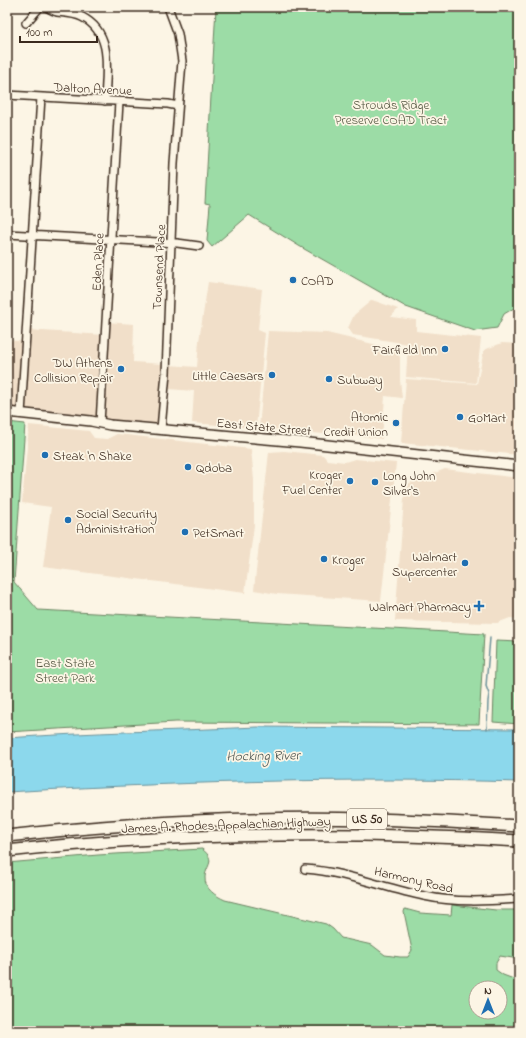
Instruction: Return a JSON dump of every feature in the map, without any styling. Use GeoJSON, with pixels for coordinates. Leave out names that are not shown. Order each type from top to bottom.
{"type":"FeatureCollection","features":[{"type":"Feature","properties":{"kind":"highway","name":"James A. Rhodes Appalachian Highway"},"geometry":{"type":"LineString","coordinates":[[7,836],[146,824],[234,820],[368,819],[519,826]]}},
{"type":"Feature","properties":{"kind":"highway","name":"James A. Rhodes Appalachian Highway"},"geometry":{"type":"LineString","coordinates":[[7,851],[160,838],[279,834],[415,836],[519,841]]}},
{"type":"Feature","properties":{"kind":"main road","name":"East State Street"},"geometry":{"type":"LineString","coordinates":[[7,412],[519,466]]}},
{"type":"Feature","properties":{"kind":"street"},"geometry":{"type":"LineString","coordinates":[[26,23],[40,7]]}},
{"type":"Feature","properties":{"kind":"street"},"geometry":{"type":"LineString","coordinates":[[46,7],[56,12],[81,16],[101,35],[106,47],[107,56],[104,101]]}},
{"type":"Feature","properties":{"kind":"street","name":"Townsend Place"},"geometry":{"type":"LineString","coordinates":[[161,429],[172,244],[174,163],[181,78],[181,52],[177,29],[168,7]]}},
{"type":"Feature","properties":{"kind":"street","name":"Dalton Avenue"},"geometry":{"type":"LineString","coordinates":[[7,96],[172,104],[178,106]]}},
{"type":"Feature","properties":{"kind":"street"},"geometry":{"type":"LineString","coordinates":[[21,414],[41,97]]}},
{"type":"Feature","properties":{"kind":"street","name":"Eden Place"},"geometry":{"type":"LineString","coordinates":[[100,423],[119,102]]}},
{"type":"Feature","properties":{"kind":"street"},"geometry":{"type":"LineString","coordinates":[[7,234],[172,244],[177,243],[199,246]]}},
{"type":"Feature","properties":{"kind":"street","name":"Harmony Road"},"geometry":{"type":"LineString","coordinates":[[304,869],[347,875],[402,891],[447,900],[480,901],[519,899]]}},
{"type":"Feature","properties":{"kind":"shaded area"},"geometry":{"type":"Polygon","coordinates":[[[208,282],[262,289],[258,330],[265,333],[256,428],[192,423],[194,391],[169,389],[168,365],[197,367],[199,341],[208,282]]]}},
{"type":"Feature","properties":{"kind":"shaded area"},"geometry":{"type":"Polygon","coordinates":[[[372,300],[398,309],[391,317],[416,320],[416,331],[481,338],[476,383],[406,377],[408,344],[353,335],[348,328],[354,315],[372,300]]]}},
{"type":"Feature","properties":{"kind":"shaded area"},"geometry":{"type":"Polygon","coordinates":[[[106,322],[134,324],[133,362],[163,364],[161,429],[7,412],[7,340],[26,342],[27,330],[105,335],[106,322]]]}},
{"type":"Feature","properties":{"kind":"shaded area"},"geometry":{"type":"Polygon","coordinates":[[[268,331],[327,333],[394,349],[400,357],[402,398],[385,396],[382,439],[329,431],[324,434],[259,428],[268,331]]]}},
{"type":"Feature","properties":{"kind":"shaded area"},"geometry":{"type":"Polygon","coordinates":[[[502,343],[519,344],[519,455],[401,443],[406,379],[477,384],[484,350],[502,343]]]}},
{"type":"Feature","properties":{"kind":"shaded area"},"geometry":{"type":"Polygon","coordinates":[[[29,425],[89,431],[94,438],[107,439],[117,434],[251,449],[254,480],[254,525],[245,593],[43,567],[51,507],[22,503],[29,425]]]}},
{"type":"Feature","properties":{"kind":"shaded area"},"geometry":{"type":"Polygon","coordinates":[[[284,451],[323,455],[327,460],[345,462],[355,459],[396,463],[381,601],[277,594],[254,590],[269,452],[284,451]]]}},
{"type":"Feature","properties":{"kind":"shaded area","name":"Walmart Supercenter"},"geometry":{"type":"Polygon","coordinates":[[[445,469],[519,478],[519,619],[510,618],[497,623],[395,621],[405,485],[445,469]]]}},
{"type":"Feature","properties":{"kind":"green space","name":"Strouds Ridge Preserve COAD Tract"},"geometry":{"type":"Polygon","coordinates":[[[216,7],[519,7],[519,305],[504,314],[497,328],[475,331],[406,307],[299,246],[249,215],[212,247],[207,241],[210,204],[205,203],[216,7]]]}},
{"type":"Feature","properties":{"kind":"green space","name":"East State Street Park"},"geometry":{"type":"Polygon","coordinates":[[[7,422],[25,424],[14,582],[38,610],[484,634],[479,724],[176,722],[7,732],[7,422]]]}},
{"type":"Feature","properties":{"kind":"green space"},"geometry":{"type":"Polygon","coordinates":[[[496,641],[519,642],[519,724],[493,722],[496,641]]]}},
{"type":"Feature","properties":{"kind":"green space"},"geometry":{"type":"Polygon","coordinates":[[[202,849],[210,860],[205,877],[206,885],[211,892],[225,900],[326,924],[341,938],[372,945],[385,955],[400,957],[408,957],[412,950],[404,912],[405,909],[420,913],[451,915],[452,905],[496,910],[519,910],[519,959],[500,956],[496,963],[496,970],[503,975],[519,981],[519,1031],[7,1031],[7,863],[98,855],[202,849]]]}},
{"type":"Feature","properties":{"kind":"water","name":"Hocking River"},"geometry":{"type":"Polygon","coordinates":[[[257,727],[519,729],[519,782],[391,780],[263,781],[7,792],[7,738],[257,727]]]}},
{"type":"Feature","properties":{"kind":"waterway"},"geometry":{"type":"LineString","coordinates":[[487,729],[489,694],[486,686],[490,638]]}},
{"type":"Feature","properties":{"kind":"place","name":"COAD"},"geometry":{"type":"Point","coordinates":[293,280]}},
{"type":"Feature","properties":{"kind":"place","name":"Fairfield Inn"},"geometry":{"type":"Point","coordinates":[445,349]}},
{"type":"Feature","properties":{"kind":"place","name":"DW Athens Collision Repair"},"geometry":{"type":"Point","coordinates":[121,369]}},
{"type":"Feature","properties":{"kind":"place","name":"Little Caesars"},"geometry":{"type":"Point","coordinates":[272,375]}},
{"type":"Feature","properties":{"kind":"place","name":"Subway"},"geometry":{"type":"Point","coordinates":[329,379]}},
{"type":"Feature","properties":{"kind":"place","name":"GoMart"},"geometry":{"type":"Point","coordinates":[460,417]}},
{"type":"Feature","properties":{"kind":"place","name":"Atomic Credit Union"},"geometry":{"type":"Point","coordinates":[396,423]}},
{"type":"Feature","properties":{"kind":"place","name":"Steak 'n Shake"},"geometry":{"type":"Point","coordinates":[45,455]}},
{"type":"Feature","properties":{"kind":"place","name":"Qdoba"},"geometry":{"type":"Point","coordinates":[188,467]}},
{"type":"Feature","properties":{"kind":"place","name":"Kroger Fuel Center"},"geometry":{"type":"Point","coordinates":[350,481]}},
{"type":"Feature","properties":{"kind":"place","name":"Long John Silver's"},"geometry":{"type":"Point","coordinates":[375,482]}},
{"type":"Feature","properties":{"kind":"place","name":"Social Security Administration"},"geometry":{"type":"Point","coordinates":[68,520]}},
{"type":"Feature","properties":{"kind":"place","name":"PetSmart"},"geometry":{"type":"Point","coordinates":[185,532]}},
{"type":"Feature","properties":{"kind":"place","name":"Kroger"},"geometry":{"type":"Point","coordinates":[324,559]}},
{"type":"Feature","properties":{"kind":"place","name":"Walmart Supercenter"},"geometry":{"type":"Point","coordinates":[465,563]}},
{"type":"Feature","properties":{"kind":"place","name":"Walmart Pharmacy"},"geometry":{"type":"Point","coordinates":[479,606]}}]}
